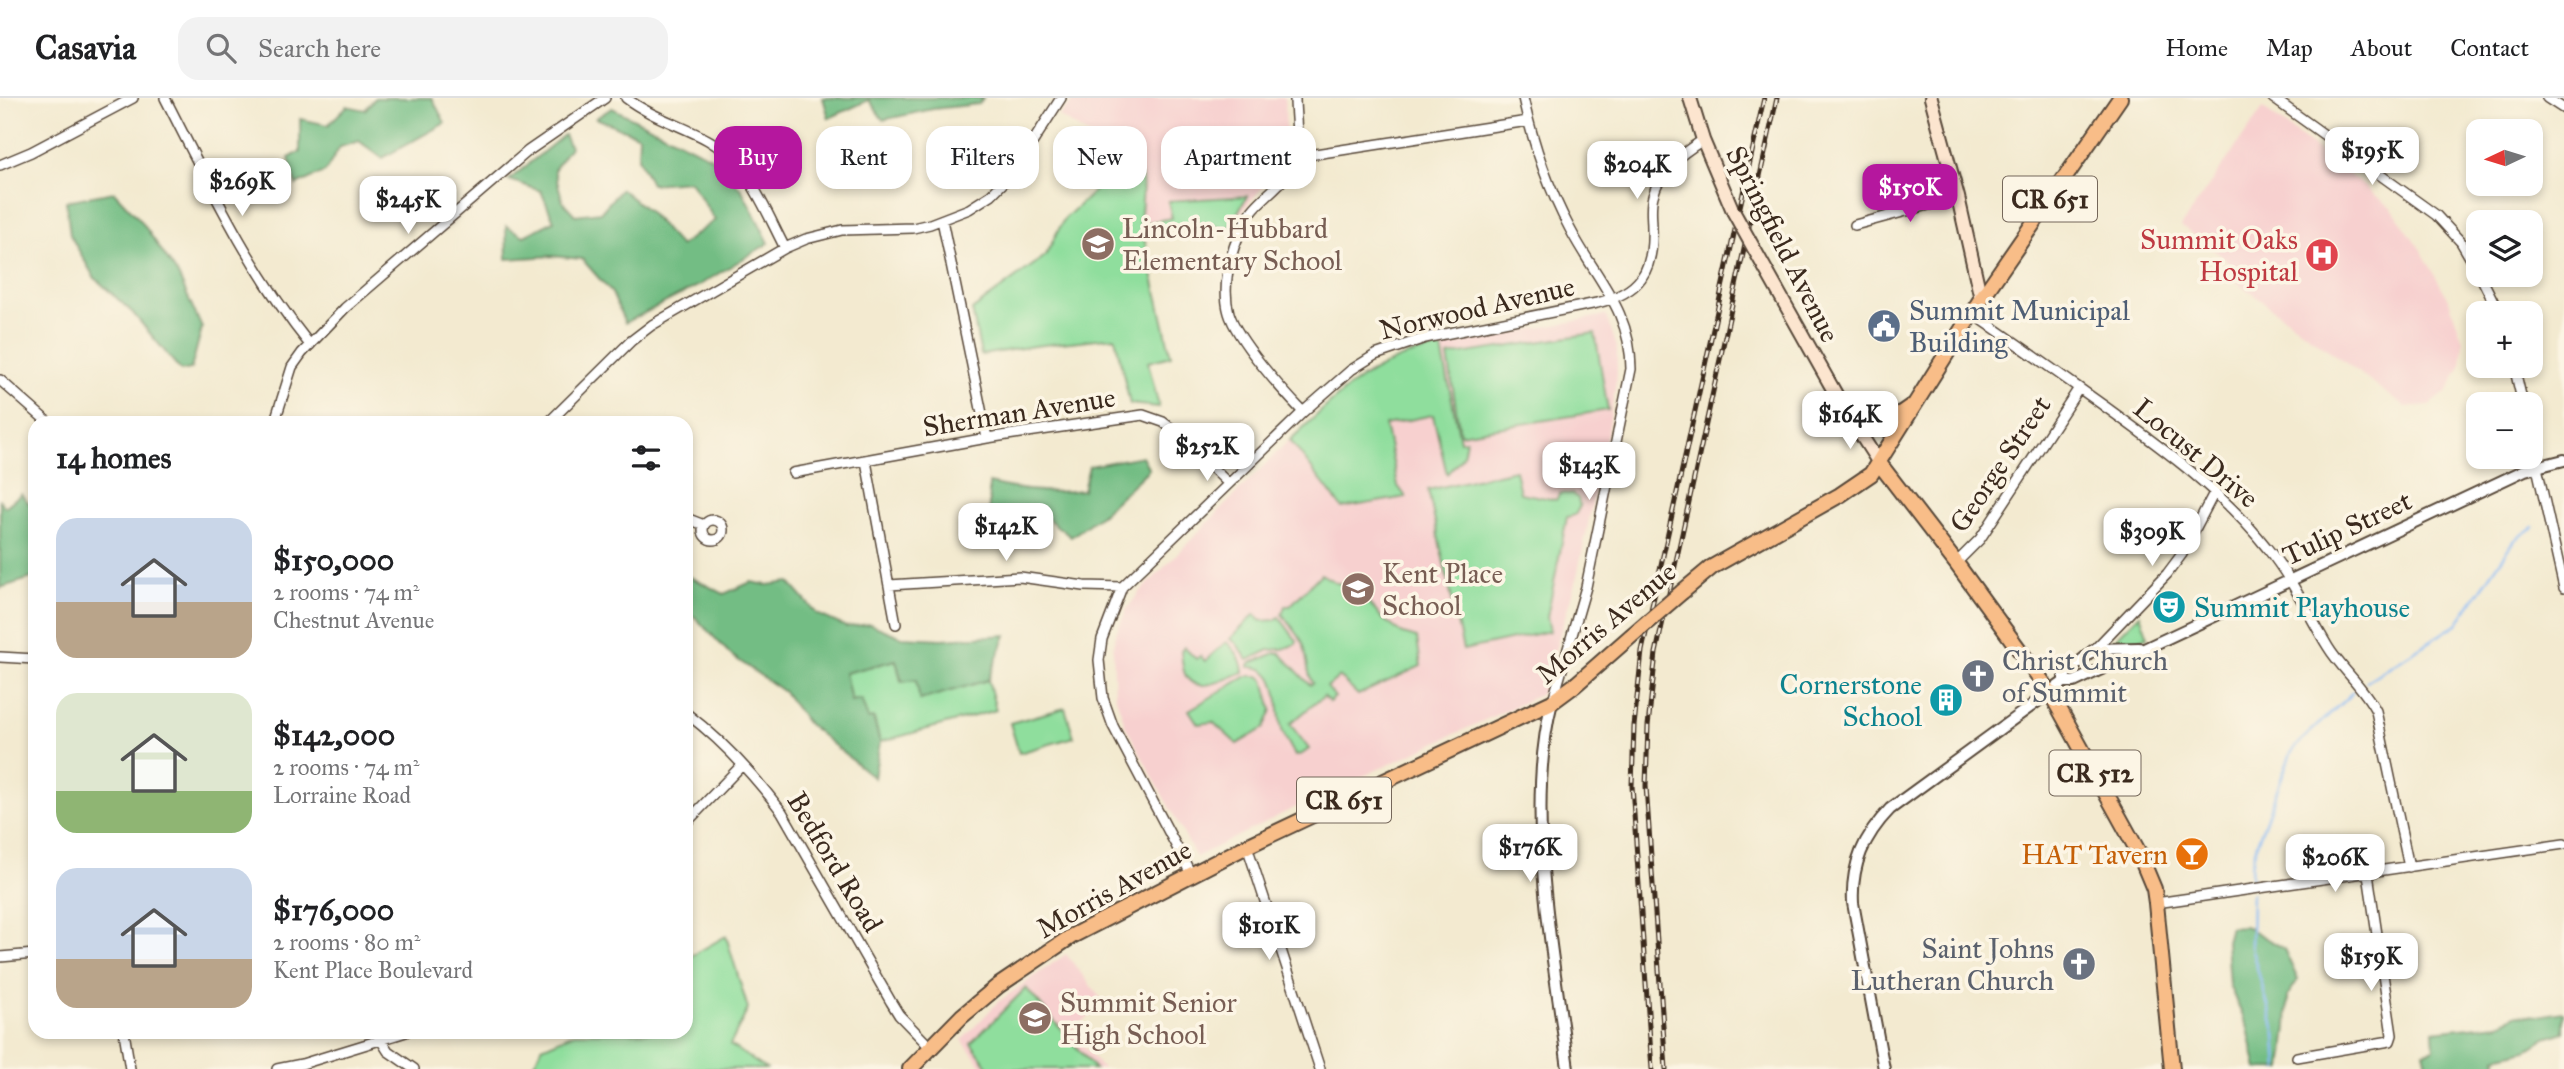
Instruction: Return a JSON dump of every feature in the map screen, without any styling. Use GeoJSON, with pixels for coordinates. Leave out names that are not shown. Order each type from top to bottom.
{"type":"FeatureCollection","features":[{"type":"Feature","properties":{"kind":"main road","name":"Springfield Avenue"},"geometry":{"type":"LineString","coordinates":[[1690,98],[1703,140],[1733,211],[1849,418],[1879,463],[2050,692],[2139,853],[2154,889],[2172,1069]]}},
{"type":"Feature","properties":{"kind":"main road"},"geometry":{"type":"LineString","coordinates":[[1931,98],[1958,197],[1981,299]]}},
{"type":"Feature","properties":{"kind":"main road","name":"Morris Avenue"},"geometry":{"type":"LineString","coordinates":[[910,1069],[989,993],[1072,936],[1247,846],[1552,702],[1712,567],[1858,484],[1879,463],[1981,299],[2120,98]]}},
{"type":"Feature","properties":{"kind":"main road"},"geometry":{"type":"LineString","coordinates":[[1849,418],[1870,422],[1891,420],[1916,402]]}},
{"type":"Feature","properties":{"kind":"street"},"geometry":{"type":"LineString","coordinates":[[0,165],[31,152],[133,98]]}},
{"type":"Feature","properties":{"kind":"street"},"geometry":{"type":"LineString","coordinates":[[165,98],[246,254],[283,312],[310,345]]}},
{"type":"Feature","properties":{"kind":"street"},"geometry":{"type":"LineString","coordinates":[[277,416],[292,367],[345,308],[528,151],[605,98]]}},
{"type":"Feature","properties":{"kind":"street"},"geometry":{"type":"LineString","coordinates":[[626,98],[649,113],[704,138],[731,157],[747,176],[785,248]]}},
{"type":"Feature","properties":{"kind":"street"},"geometry":{"type":"LineString","coordinates":[[555,416],[631,341],[652,325],[785,248],[822,233],[913,228],[969,209],[991,195],[1008,178],[1061,98]]}},
{"type":"Feature","properties":{"kind":"street"},"geometry":{"type":"LineString","coordinates":[[1295,98],[1295,126]]}},
{"type":"Feature","properties":{"kind":"street"},"geometry":{"type":"LineString","coordinates":[[1523,98],[1538,155],[1569,228],[1614,299],[1626,328],[1631,369],[1586,587],[1546,725],[1542,769],[1543,846],[1568,1069]]}},
{"type":"Feature","properties":{"kind":"street"},"geometry":{"type":"LineString","coordinates":[[2273,98],[2436,215],[2466,251]]}},
{"type":"Feature","properties":{"kind":"street"},"geometry":{"type":"LineString","coordinates":[[2547,98],[2564,109]]}},
{"type":"Feature","properties":{"kind":"street"},"geometry":{"type":"LineString","coordinates":[[1316,153],[1528,121]]}},
{"type":"Feature","properties":{"kind":"street"},"geometry":{"type":"LineString","coordinates":[[1614,299],[1635,285],[1646,270],[1652,245],[1653,197],[1661,177],[1675,160],[1703,140]]}},
{"type":"Feature","properties":{"kind":"street"},"geometry":{"type":"LineString","coordinates":[[1272,189],[1242,227],[1229,271],[1227,302],[1236,328],[1303,412]]}},
{"type":"Feature","properties":{"kind":"street"},"geometry":{"type":"LineString","coordinates":[[1855,225],[1958,197]]}},
{"type":"Feature","properties":{"kind":"street"},"geometry":{"type":"LineString","coordinates":[[942,220],[987,438]]}},
{"type":"Feature","properties":{"kind":"street","name":"Norwood Avenue"},"geometry":{"type":"LineString","coordinates":[[1191,874],[1113,726],[1103,698],[1100,660],[1102,639],[1122,587],[1303,412],[1351,370],[1375,355],[1401,344],[1614,299]]}},
{"type":"Feature","properties":{"kind":"street","name":"Locust Drive"},"geometry":{"type":"LineString","coordinates":[[1972,313],[2196,474],[2242,518],[2290,580],[2329,649],[2362,689],[2376,711],[2409,867]]}},
{"type":"Feature","properties":{"kind":"street"},"geometry":{"type":"LineString","coordinates":[[0,380],[41,416]]}},
{"type":"Feature","properties":{"kind":"street","name":"George Street"},"geometry":{"type":"LineString","coordinates":[[1956,563],[1980,539],[2079,388]]}},
{"type":"Feature","properties":{"kind":"street","name":"Sherman Avenue"},"geometry":{"type":"LineString","coordinates":[[793,473],[987,438],[1130,416],[1153,417],[1171,428],[1228,484]]}},
{"type":"Feature","properties":{"kind":"street","name":"Tulip Street"},"geometry":{"type":"LineString","coordinates":[[2543,465],[2564,460]]}},
{"type":"Feature","properties":{"kind":"street"},"geometry":{"type":"LineString","coordinates":[[866,461],[896,624]]}},
{"type":"Feature","properties":{"kind":"street","name":"Tulip Street"},"geometry":{"type":"LineString","coordinates":[[1884,1069],[1853,903],[1853,877],[1863,844],[1889,809],[2064,682],[2074,682],[2530,469]]}},
{"type":"Feature","properties":{"kind":"street"},"geometry":{"type":"LineString","coordinates":[[2538,469],[2564,588]]}},
{"type":"Feature","properties":{"kind":"street"},"geometry":{"type":"LineString","coordinates":[[2064,682],[2064,675],[2095,649],[2167,574],[2182,554],[2215,491]]}},
{"type":"Feature","properties":{"kind":"street"},"geometry":{"type":"LineString","coordinates":[[693,521],[704,526]]}},
{"type":"Feature","properties":{"kind":"street"},"geometry":{"type":"LineString","coordinates":[[889,585],[1020,577],[1084,586],[1122,587]]}},
{"type":"Feature","properties":{"kind":"street","name":"Tulip Street"},"geometry":{"type":"LineString","coordinates":[[2095,649],[2131,649],[2153,645]]}},
{"type":"Feature","properties":{"kind":"street"},"geometry":{"type":"LineString","coordinates":[[0,657],[28,659]]}},
{"type":"Feature","properties":{"kind":"street","name":"Bedford Road"},"geometry":{"type":"LineString","coordinates":[[693,719],[760,783],[794,831],[899,1015],[930,1047]]}},
{"type":"Feature","properties":{"kind":"street"},"geometry":{"type":"LineString","coordinates":[[693,816],[742,765]]}},
{"type":"Feature","properties":{"kind":"street"},"geometry":{"type":"LineString","coordinates":[[2156,903],[2564,844]]}},
{"type":"Feature","properties":{"kind":"street"},"geometry":{"type":"LineString","coordinates":[[1247,846],[1320,1069]]}},
{"type":"Feature","properties":{"kind":"street"},"geometry":{"type":"LineString","coordinates":[[2297,1057],[2390,1041],[2392,1035],[2368,874]]}},
{"type":"Feature","properties":{"kind":"street"},"geometry":{"type":"LineString","coordinates":[[0,957],[28,955]]}},
{"type":"Feature","properties":{"kind":"street"},"geometry":{"type":"LineString","coordinates":[[125,1039],[130,1069]]}},
{"type":"Feature","properties":{"kind":"street"},"geometry":{"type":"LineString","coordinates":[[276,1069],[302,1064],[369,1039]]}},
{"type":"Feature","properties":{"kind":"street"},"geometry":{"type":"LineString","coordinates":[[379,1039],[388,1051],[414,1069]]}},
{"type":"Feature","properties":{"kind":"shaded area","name":"Lincoln-Hubbard Elementary School"},"geometry":{"type":"Polygon","coordinates":[[[1076,98],[1285,98],[1286,126],[1161,126],[1161,189],[1261,189],[1247,205],[1233,229],[1198,223],[1143,233],[1171,356],[1148,362],[1159,407],[1130,404],[1115,337],[981,355],[972,310],[1045,256],[1064,219],[1097,189],[1147,189],[1147,126],[1075,126],[1059,116],[1076,98]]]}},
{"type":"Feature","properties":{"kind":"shaded area","name":"Summit Oaks Hospital"},"geometry":{"type":"Polygon","coordinates":[[[2263,108],[2392,208],[2421,250],[2449,300],[2463,341],[2461,366],[2447,392],[2429,405],[2405,407],[2237,282],[2227,260],[2181,226],[2263,108]]]}},
{"type":"Feature","properties":{"kind":"shaded area","name":"Kent Place School"},"geometry":{"type":"Polygon","coordinates":[[[1606,315],[1617,347],[1617,375],[1609,425],[1577,576],[1544,688],[1539,695],[1290,810],[1196,857],[1126,727],[1115,695],[1113,648],[1116,633],[1127,609],[1138,594],[1285,444],[1365,374],[1423,351],[1606,315]]]}},
{"type":"Feature","properties":{"kind":"shaded area","name":"Summit Senior High School"},"geometry":{"type":"Polygon","coordinates":[[[1066,954],[1105,1004],[1070,1031],[1103,1069],[984,1069],[962,1040],[998,1002],[1066,954]]]}},
{"type":"Feature","properties":{"kind":"green space"},"geometry":{"type":"Polygon","coordinates":[[[375,98],[432,98],[445,123],[382,158],[359,141],[340,147],[325,172],[296,185],[289,158],[300,152],[300,119],[328,125],[347,106],[365,110],[375,98]]]}},
{"type":"Feature","properties":{"kind":"green space"},"geometry":{"type":"Polygon","coordinates":[[[823,98],[983,98],[979,104],[933,109],[883,120],[869,100],[829,118],[823,98]]]}},
{"type":"Feature","properties":{"kind":"green space"},"geometry":{"type":"Polygon","coordinates":[[[612,108],[711,157],[714,160],[714,189],[741,189],[769,243],[698,286],[625,323],[612,293],[582,259],[552,256],[507,259],[506,226],[524,236],[554,221],[541,191],[509,180],[564,135],[570,147],[554,170],[563,202],[575,215],[601,212],[621,189],[649,212],[680,246],[715,220],[690,181],[651,184],[638,158],[639,136],[596,118],[612,108]]]}},
{"type":"Feature","properties":{"kind":"green space"},"geometry":{"type":"Polygon","coordinates":[[[1097,189],[1142,189],[1140,224],[1172,218],[1168,201],[1247,196],[1229,228],[1198,223],[1143,233],[1171,356],[1148,362],[1159,407],[1130,404],[1115,337],[981,355],[972,310],[1045,256],[1064,219],[1097,189]]]}},
{"type":"Feature","properties":{"kind":"green space"},"geometry":{"type":"Polygon","coordinates":[[[114,192],[141,221],[178,275],[202,328],[191,369],[181,371],[133,313],[94,277],[70,235],[66,201],[114,192]]]}},
{"type":"Feature","properties":{"kind":"green space"},"geometry":{"type":"Polygon","coordinates":[[[1595,333],[1608,410],[1460,434],[1448,356],[1595,333]]]}},
{"type":"Feature","properties":{"kind":"green space"},"geometry":{"type":"Polygon","coordinates":[[[1442,349],[1460,441],[1466,440],[1463,456],[1447,474],[1433,415],[1385,425],[1398,486],[1406,497],[1342,508],[1290,440],[1356,382],[1393,362],[1442,349]]]}},
{"type":"Feature","properties":{"kind":"green space"},"geometry":{"type":"Polygon","coordinates":[[[1142,456],[1149,469],[1102,514],[1071,537],[1039,512],[989,521],[989,483],[1036,491],[1083,490],[1089,466],[1142,456]]]}},
{"type":"Feature","properties":{"kind":"green space"},"geometry":{"type":"Polygon","coordinates":[[[1515,470],[1520,493],[1556,500],[1560,493],[1572,494],[1578,498],[1580,506],[1575,515],[1567,517],[1547,617],[1550,631],[1463,650],[1428,490],[1515,470]]]}},
{"type":"Feature","properties":{"kind":"green space"},"geometry":{"type":"Polygon","coordinates":[[[21,494],[28,502],[28,579],[0,588],[0,500],[5,507],[21,494]]]}},
{"type":"Feature","properties":{"kind":"green space"},"geometry":{"type":"Polygon","coordinates":[[[1321,574],[1337,583],[1354,586],[1383,619],[1403,634],[1417,638],[1421,666],[1358,695],[1339,677],[1327,687],[1335,697],[1329,702],[1324,696],[1290,724],[1309,749],[1295,756],[1282,730],[1273,680],[1268,673],[1260,668],[1249,667],[1249,664],[1280,653],[1310,685],[1313,683],[1303,643],[1282,614],[1285,606],[1290,606],[1321,574]]]}},
{"type":"Feature","properties":{"kind":"green space"},"geometry":{"type":"Polygon","coordinates":[[[693,578],[724,594],[751,582],[767,585],[789,582],[817,614],[846,627],[870,624],[902,637],[942,639],[1006,635],[988,680],[920,700],[916,680],[902,682],[896,660],[845,673],[851,701],[861,699],[868,719],[873,718],[880,742],[874,778],[808,724],[784,692],[731,655],[695,617],[693,578]]]}},
{"type":"Feature","properties":{"kind":"green space"},"geometry":{"type":"Polygon","coordinates":[[[1255,614],[1261,621],[1279,617],[1297,641],[1296,644],[1269,650],[1248,660],[1230,639],[1255,614]]]}},
{"type":"Feature","properties":{"kind":"green space"},"geometry":{"type":"Polygon","coordinates":[[[2140,614],[2148,637],[2108,646],[2140,614]]]}},
{"type":"Feature","properties":{"kind":"green space"},"geometry":{"type":"Polygon","coordinates":[[[1226,642],[1238,655],[1243,672],[1212,684],[1196,684],[1190,681],[1183,665],[1181,651],[1184,647],[1196,659],[1200,656],[1205,661],[1226,642]]]}},
{"type":"Feature","properties":{"kind":"green space"},"geometry":{"type":"Polygon","coordinates":[[[896,660],[901,682],[916,680],[920,700],[988,680],[996,710],[880,742],[874,718],[868,720],[861,699],[851,701],[845,673],[896,660]]]}},
{"type":"Feature","properties":{"kind":"green space"},"geometry":{"type":"Polygon","coordinates":[[[1247,676],[1259,676],[1264,680],[1272,710],[1264,728],[1237,744],[1213,722],[1198,724],[1189,710],[1247,676]]]}},
{"type":"Feature","properties":{"kind":"green space"},"geometry":{"type":"Polygon","coordinates":[[[1065,708],[1074,737],[1019,753],[1010,723],[1065,708]]]}},
{"type":"Feature","properties":{"kind":"green space"},"geometry":{"type":"Polygon","coordinates":[[[2245,926],[2284,949],[2298,980],[2288,995],[2282,1069],[2257,1069],[2248,1028],[2229,985],[2226,941],[2230,927],[2245,926]]]}},
{"type":"Feature","properties":{"kind":"green space"},"geometry":{"type":"Polygon","coordinates":[[[726,936],[748,1009],[730,1045],[766,1069],[531,1069],[542,1047],[560,1039],[693,1039],[693,955],[726,936]]]}},
{"type":"Feature","properties":{"kind":"green space"},"geometry":{"type":"Polygon","coordinates":[[[1026,988],[1095,1069],[990,1069],[971,1043],[1026,988]]]}},
{"type":"Feature","properties":{"kind":"green space"},"geometry":{"type":"Polygon","coordinates":[[[2564,1012],[2564,1032],[2546,1038],[2527,1050],[2497,1057],[2496,1069],[2429,1069],[2424,1052],[2434,1049],[2433,1031],[2498,1024],[2518,1014],[2538,1016],[2564,1012]]]}},
{"type":"Feature","properties":{"kind":"waterway"},"geometry":{"type":"LineString","coordinates":[[2367,681],[2457,624],[2515,540],[2534,527]]}},
{"type":"Feature","properties":{"kind":"waterway"},"geometry":{"type":"LineString","coordinates":[[2252,886],[2251,865],[2257,843],[2291,753],[2353,692]]}},
{"type":"Feature","properties":{"kind":"waterway"},"geometry":{"type":"LineString","coordinates":[[2252,893],[2251,947],[2276,1034],[2278,1069]]}},
{"type":"Feature","properties":{"kind":"railway"},"geometry":{"type":"LineString","coordinates":[[1652,1069],[1632,786],[1634,726],[1642,651],[1764,98]]}},
{"type":"Feature","properties":{"kind":"railway"},"geometry":{"type":"LineString","coordinates":[[1666,1069],[1646,786],[1648,726],[1656,653],[1777,98]]}},
{"type":"Feature","properties":{"kind":"place","name":"Lincoln-Hubbard Elementary School"},"geometry":{"type":"Point","coordinates":[1098,244]}},
{"type":"Feature","properties":{"kind":"place","name":"Summit Oaks Hospital"},"geometry":{"type":"Point","coordinates":[2322,255]}},
{"type":"Feature","properties":{"kind":"place","name":"Summit Municipal Building"},"geometry":{"type":"Point","coordinates":[1884,326]}},
{"type":"Feature","properties":{"kind":"place","name":"Kent Place School"},"geometry":{"type":"Point","coordinates":[1358,589]}},
{"type":"Feature","properties":{"kind":"place","name":"Summit Playhouse"},"geometry":{"type":"Point","coordinates":[2169,607]}},
{"type":"Feature","properties":{"kind":"place","name":"Christ Church of Summit"},"geometry":{"type":"Point","coordinates":[1978,676]}},
{"type":"Feature","properties":{"kind":"place","name":"Cornerstone School"},"geometry":{"type":"Point","coordinates":[1946,700]}},
{"type":"Feature","properties":{"kind":"place","name":"HAT Tavern"},"geometry":{"type":"Point","coordinates":[2192,854]}},
{"type":"Feature","properties":{"kind":"place","name":"Saint Johns Lutheran Church"},"geometry":{"type":"Point","coordinates":[2079,964]}},
{"type":"Feature","properties":{"kind":"place","name":"Summit Senior High School"},"geometry":{"type":"Point","coordinates":[1035,1018]}}]}
